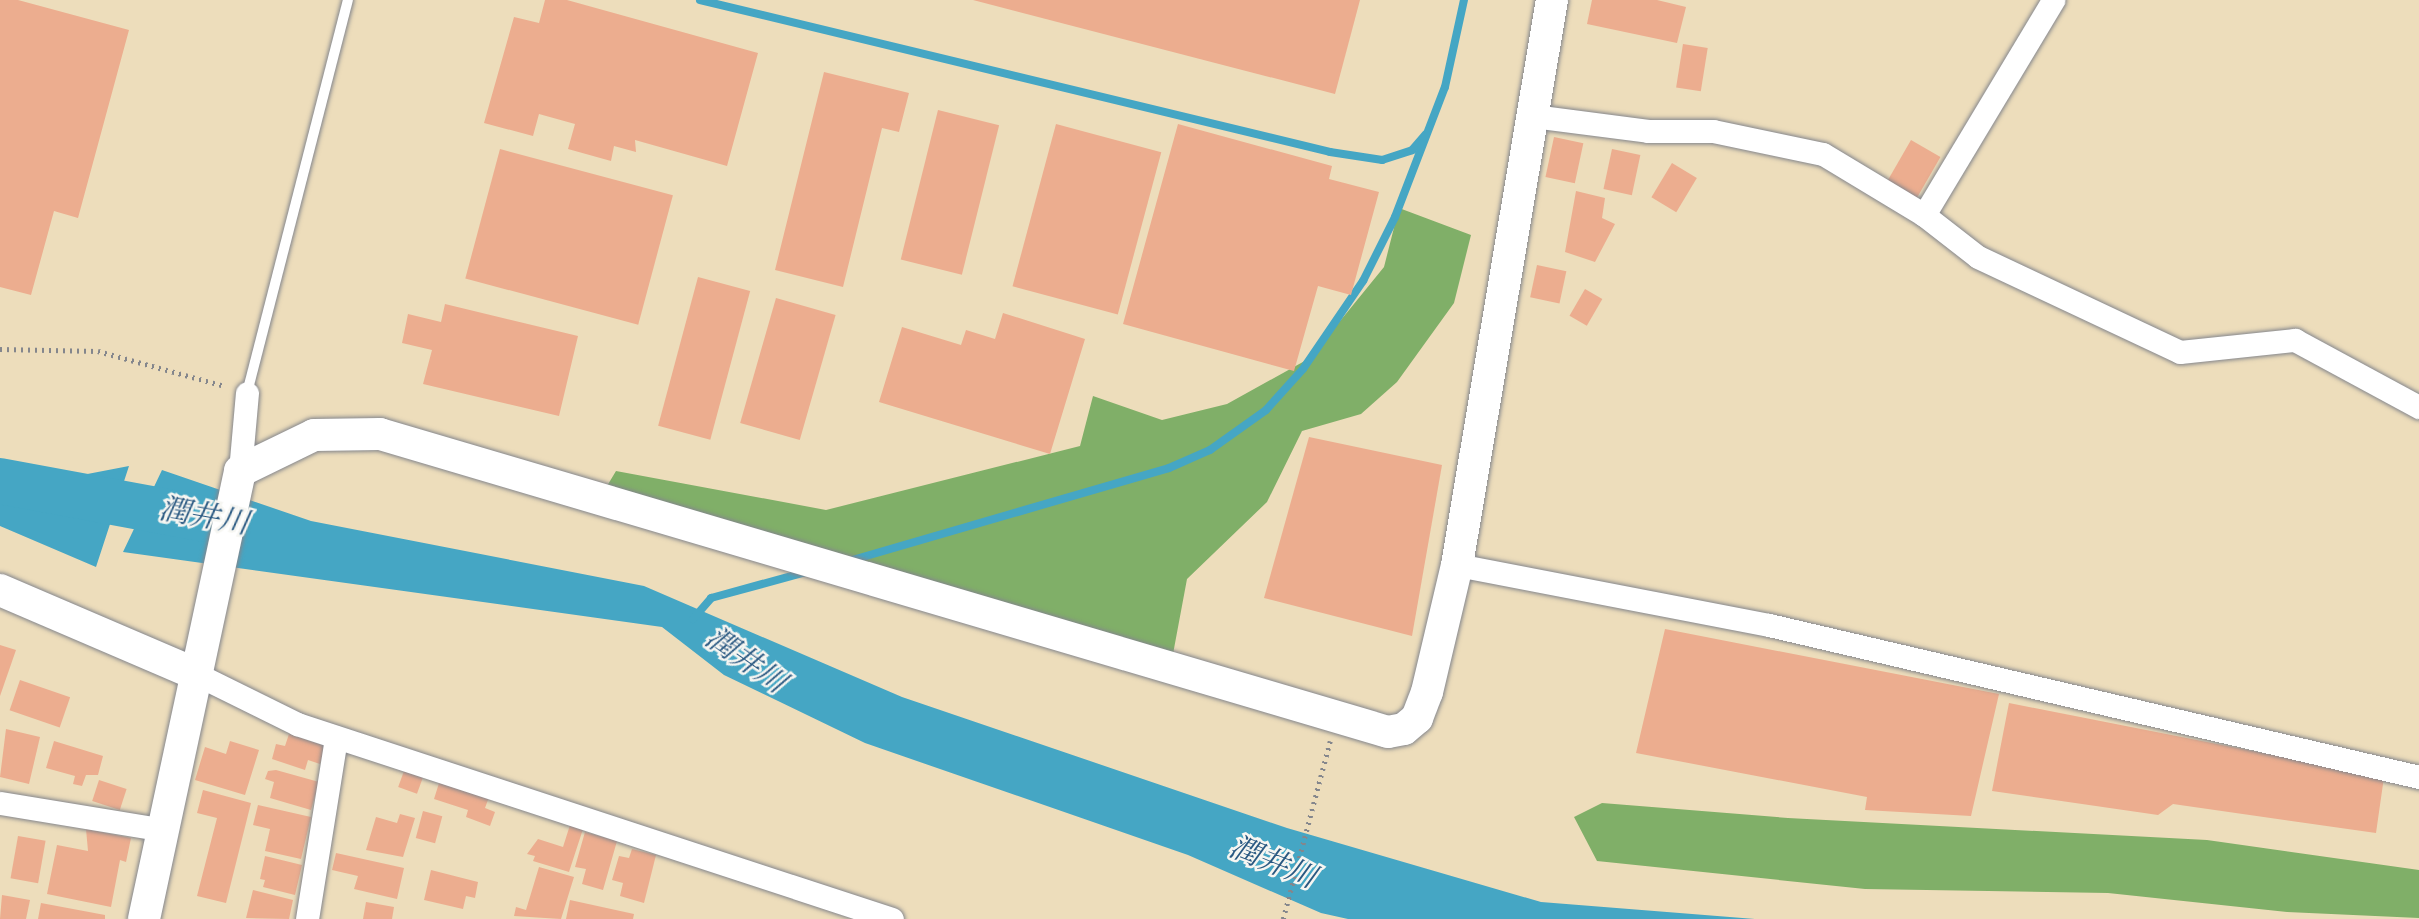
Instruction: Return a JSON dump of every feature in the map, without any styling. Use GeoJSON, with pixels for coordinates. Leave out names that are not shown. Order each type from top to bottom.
{"type":"FeatureCollection","features":[{"type":"Feature","properties":{"kind":"street"},"geometry":{"type":"LineString","coordinates":[[240,471],[314,435],[380,434],[1388,732],[1404,729],[1417,718],[1457,565],[1552,0]]}},
{"type":"Feature","properties":{"kind":"street"},"geometry":{"type":"LineString","coordinates":[[1924,215],[2053,0]]}},
{"type":"Feature","properties":{"kind":"street"},"geometry":{"type":"LineString","coordinates":[[1533,116],[1648,131],[1713,131],[1823,154],[1924,215],[1978,257],[2180,352],[2295,340],[2419,407]]}},
{"type":"Feature","properties":{"kind":"street"},"geometry":{"type":"LineString","coordinates":[[144,919],[240,471],[247,393]]}},
{"type":"Feature","properties":{"kind":"street"},"geometry":{"type":"LineString","coordinates":[[1457,565],[1769,625],[2419,777]]}},
{"type":"Feature","properties":{"kind":"street"},"geometry":{"type":"LineString","coordinates":[[0,590],[196,674],[297,724],[892,919]]}},
{"type":"Feature","properties":{"kind":"street"},"geometry":{"type":"LineString","coordinates":[[307,919],[336,737]]}},
{"type":"Feature","properties":{"kind":"street"},"geometry":{"type":"LineString","coordinates":[[0,803],[165,830]]}},
{"type":"Feature","properties":{"kind":"lane"},"geometry":{"type":"LineString","coordinates":[[247,393],[348,0]]}},
{"type":"Feature","properties":{"kind":"path"},"geometry":{"type":"LineString","coordinates":[[0,349],[98,351],[247,393]]}},
{"type":"Feature","properties":{"kind":"path"},"geometry":{"type":"LineString","coordinates":[[1283,919],[1337,716]]}},
{"type":"Feature","properties":{"kind":"green space"},"geometry":{"type":"Polygon","coordinates":[[[1399,208],[1471,235],[1454,303],[1397,382],[1361,414],[1302,431],[1267,502],[1187,579],[1173,654],[604,491],[616,471],[826,510],[1080,446],[1093,396],[1162,420],[1227,404],[1310,358],[1384,267],[1399,208]]]}},
{"type":"Feature","properties":{"kind":"green space"},"geometry":{"type":"Polygon","coordinates":[[[1602,803],[1788,818],[2207,840],[2419,870],[2419,918],[2287,912],[2108,893],[1865,889],[1597,861],[1574,817],[1602,803]]]}},
{"type":"Feature","properties":{"kind":"water"},"geometry":{"type":"Polygon","coordinates":[[[129,466],[96,567],[0,526],[0,476],[25,486],[129,466]]]}},
{"type":"Feature","properties":{"kind":"water"},"geometry":{"type":"Polygon","coordinates":[[[162,470],[311,521],[644,586],[902,697],[1287,828],[1541,902],[1755,919],[1348,919],[1321,913],[1188,855],[865,743],[724,675],[662,627],[123,552],[162,470]]]}},
{"type":"Feature","properties":{"kind":"building"},"geometry":{"type":"Polygon","coordinates":[[[0,0],[18,0],[129,30],[78,218],[54,211],[31,295],[0,287],[0,0]]]}},
{"type":"Feature","properties":{"kind":"building"},"geometry":{"type":"Polygon","coordinates":[[[545,0],[567,0],[758,53],[727,166],[635,140],[636,152],[614,146],[611,161],[568,149],[575,124],[539,114],[533,136],[484,123],[514,17],[539,23],[545,0]]]}},
{"type":"Feature","properties":{"kind":"building"},"geometry":{"type":"Polygon","coordinates":[[[973,0],[1360,0],[1335,94],[973,0]]]}},
{"type":"Feature","properties":{"kind":"building"},"geometry":{"type":"Polygon","coordinates":[[[1592,0],[1657,0],[1686,7],[1677,43],[1587,24],[1592,0]]]}},
{"type":"Feature","properties":{"kind":"building"},"geometry":{"type":"Polygon","coordinates":[[[1683,44],[1708,48],[1701,91],[1676,87],[1683,44]]]}},
{"type":"Feature","properties":{"kind":"building"},"geometry":{"type":"Polygon","coordinates":[[[824,72],[909,93],[899,132],[882,128],[843,287],[775,270],[824,72]]]}},
{"type":"Feature","properties":{"kind":"building"},"geometry":{"type":"Polygon","coordinates":[[[938,110],[999,125],[962,275],[901,259],[938,110]]]}},
{"type":"Feature","properties":{"kind":"building"},"geometry":{"type":"Polygon","coordinates":[[[1056,124],[1161,152],[1118,314],[1013,286],[1056,124]]]}},
{"type":"Feature","properties":{"kind":"building"},"geometry":{"type":"Polygon","coordinates":[[[1178,124],[1332,166],[1329,179],[1379,192],[1351,295],[1318,286],[1294,371],[1123,324],[1178,124]]]}},
{"type":"Feature","properties":{"kind":"building"},"geometry":{"type":"Polygon","coordinates":[[[1554,137],[1583,143],[1575,183],[1545,177],[1554,137]]]}},
{"type":"Feature","properties":{"kind":"building"},"geometry":{"type":"Polygon","coordinates":[[[1911,140],[1940,157],[1914,203],[1884,186],[1911,140]]]}},
{"type":"Feature","properties":{"kind":"building"},"geometry":{"type":"Polygon","coordinates":[[[500,149],[673,195],[638,325],[465,278],[500,149]]]}},
{"type":"Feature","properties":{"kind":"building"},"geometry":{"type":"Polygon","coordinates":[[[1612,149],[1640,155],[1632,195],[1603,189],[1612,149]]]}},
{"type":"Feature","properties":{"kind":"building"},"geometry":{"type":"Polygon","coordinates":[[[1672,163],[1697,178],[1676,212],[1651,197],[1672,163]]]}},
{"type":"Feature","properties":{"kind":"building"},"geometry":{"type":"Polygon","coordinates":[[[1576,191],[1605,198],[1602,218],[1615,224],[1595,262],[1565,252],[1576,191]]]}},
{"type":"Feature","properties":{"kind":"building"},"geometry":{"type":"Polygon","coordinates":[[[1537,265],[1566,271],[1559,304],[1530,297],[1537,265]]]}},
{"type":"Feature","properties":{"kind":"building"},"geometry":{"type":"Polygon","coordinates":[[[698,277],[750,291],[710,440],[658,426],[698,277]]]}},
{"type":"Feature","properties":{"kind":"building"},"geometry":{"type":"Polygon","coordinates":[[[1585,289],[1602,299],[1587,326],[1570,316],[1585,289]]]}},
{"type":"Feature","properties":{"kind":"building"},"geometry":{"type":"Polygon","coordinates":[[[776,298],[836,315],[800,440],[740,423],[776,298]]]}},
{"type":"Feature","properties":{"kind":"building"},"geometry":{"type":"Polygon","coordinates":[[[445,304],[578,336],[559,416],[423,384],[432,350],[402,343],[408,314],[441,322],[445,304]]]}},
{"type":"Feature","properties":{"kind":"building"},"geometry":{"type":"Polygon","coordinates":[[[1003,313],[1085,339],[1050,454],[879,402],[902,327],[961,345],[966,330],[995,339],[1003,313]]]}},
{"type":"Feature","properties":{"kind":"building"},"geometry":{"type":"Polygon","coordinates":[[[1309,437],[1442,465],[1412,636],[1264,598],[1309,437]]]}},
{"type":"Feature","properties":{"kind":"building"},"geometry":{"type":"Polygon","coordinates":[[[1665,629],[1999,694],[1971,816],[1865,810],[1867,797],[1636,753],[1665,629]]]}},
{"type":"Feature","properties":{"kind":"building"},"geometry":{"type":"Polygon","coordinates":[[[0,645],[16,650],[0,696],[0,645]]]}},
{"type":"Feature","properties":{"kind":"building"},"geometry":{"type":"Polygon","coordinates":[[[20,680],[70,697],[60,728],[10,710],[20,680]]]}},
{"type":"Feature","properties":{"kind":"building"},"geometry":{"type":"Polygon","coordinates":[[[2009,703],[2384,777],[2376,833],[2173,804],[2158,815],[1992,791],[2009,703]]]}},
{"type":"Feature","properties":{"kind":"building"},"geometry":{"type":"Polygon","coordinates":[[[6,729],[40,737],[29,784],[0,777],[6,729]]]}},
{"type":"Feature","properties":{"kind":"building"},"geometry":{"type":"Polygon","coordinates":[[[289,734],[325,746],[320,764],[308,760],[305,770],[272,759],[276,744],[285,746],[289,734]]]}},
{"type":"Feature","properties":{"kind":"building"},"geometry":{"type":"Polygon","coordinates":[[[54,741],[103,756],[98,775],[86,775],[82,786],[73,784],[75,776],[46,768],[54,741]]]}},
{"type":"Feature","properties":{"kind":"building"},"geometry":{"type":"Polygon","coordinates":[[[230,741],[259,750],[245,795],[195,780],[205,747],[226,754],[230,741]]]}},
{"type":"Feature","properties":{"kind":"building"},"geometry":{"type":"Polygon","coordinates":[[[276,770],[319,782],[311,810],[270,798],[274,782],[265,779],[268,771],[276,770]]]}},
{"type":"Feature","properties":{"kind":"building"},"geometry":{"type":"Polygon","coordinates":[[[404,771],[423,778],[417,794],[398,787],[404,771]]]}},
{"type":"Feature","properties":{"kind":"building"},"geometry":{"type":"Polygon","coordinates":[[[99,780],[127,789],[120,810],[92,801],[99,780]]]}},
{"type":"Feature","properties":{"kind":"building"},"geometry":{"type":"Polygon","coordinates":[[[440,780],[489,797],[485,808],[495,812],[490,826],[466,817],[468,810],[434,799],[440,780]]]}},
{"type":"Feature","properties":{"kind":"building"},"geometry":{"type":"Polygon","coordinates":[[[203,790],[251,803],[226,903],[197,896],[217,818],[197,813],[203,790]]]}},
{"type":"Feature","properties":{"kind":"building"},"geometry":{"type":"Polygon","coordinates":[[[258,805],[311,817],[301,859],[265,851],[270,829],[253,825],[258,805]]]}},
{"type":"Feature","properties":{"kind":"building"},"geometry":{"type":"Polygon","coordinates":[[[423,811],[442,816],[435,843],[416,838],[423,811]]]}},
{"type":"Feature","properties":{"kind":"building"},"geometry":{"type":"Polygon","coordinates":[[[400,814],[415,818],[403,857],[366,850],[376,817],[397,823],[400,814]]]}},
{"type":"Feature","properties":{"kind":"building"},"geometry":{"type":"Polygon","coordinates":[[[570,825],[583,829],[569,872],[533,861],[535,856],[527,854],[538,839],[563,847],[570,825]]]}},
{"type":"Feature","properties":{"kind":"building"},"geometry":{"type":"Polygon","coordinates":[[[86,829],[131,838],[126,862],[120,860],[111,907],[47,894],[57,845],[88,851],[86,829]]]}},
{"type":"Feature","properties":{"kind":"building"},"geometry":{"type":"Polygon","coordinates":[[[585,832],[617,841],[603,890],[582,884],[586,869],[575,867],[585,832]]]}},
{"type":"Feature","properties":{"kind":"building"},"geometry":{"type":"Polygon","coordinates":[[[18,836],[46,841],[38,883],[11,878],[18,836]]]}},
{"type":"Feature","properties":{"kind":"building"},"geometry":{"type":"Polygon","coordinates":[[[632,849],[656,855],[644,903],[620,896],[623,883],[612,880],[619,856],[629,858],[632,849]]]}},
{"type":"Feature","properties":{"kind":"building"},"geometry":{"type":"Polygon","coordinates":[[[336,853],[404,868],[397,899],[354,889],[358,876],[332,870],[336,853]]]}},
{"type":"Feature","properties":{"kind":"building"},"geometry":{"type":"Polygon","coordinates":[[[265,856],[302,865],[295,895],[263,887],[265,880],[260,879],[265,856]]]}},
{"type":"Feature","properties":{"kind":"building"},"geometry":{"type":"Polygon","coordinates":[[[539,867],[574,877],[561,919],[514,916],[516,907],[526,910],[539,867]]]}},
{"type":"Feature","properties":{"kind":"building"},"geometry":{"type":"Polygon","coordinates":[[[431,870],[478,882],[475,898],[466,896],[463,909],[424,900],[431,870]]]}},
{"type":"Feature","properties":{"kind":"building"},"geometry":{"type":"Polygon","coordinates":[[[253,890],[293,900],[289,919],[246,918],[253,890]]]}},
{"type":"Feature","properties":{"kind":"building"},"geometry":{"type":"Polygon","coordinates":[[[2,895],[30,900],[26,919],[0,919],[2,895]]]}},
{"type":"Feature","properties":{"kind":"building"},"geometry":{"type":"Polygon","coordinates":[[[570,900],[634,914],[633,919],[566,919],[570,900]]]}},
{"type":"Feature","properties":{"kind":"building"},"geometry":{"type":"Polygon","coordinates":[[[366,902],[394,907],[392,919],[363,919],[366,902]]]}},
{"type":"Feature","properties":{"kind":"building"},"geometry":{"type":"Polygon","coordinates":[[[41,903],[105,915],[105,919],[38,919],[41,903]]]}},
{"type":"Feature","properties":{"kind":"waterway"},"geometry":{"type":"LineString","coordinates":[[700,0],[1330,152],[1382,160],[1412,150],[1426,134]]}},
{"type":"Feature","properties":{"kind":"waterway"},"geometry":{"type":"LineString","coordinates":[[849,561],[1169,468],[1210,450],[1266,410],[1303,369],[1363,281],[1395,217],[1445,87],[1464,0]]}},
{"type":"Feature","properties":{"kind":"waterway","name":"潤井川"},"geometry":{"type":"LineString","coordinates":[[0,481],[205,519]]}},
{"type":"Feature","properties":{"kind":"waterway"},"geometry":{"type":"LineString","coordinates":[[693,619],[711,598],[806,572]]}}]}
